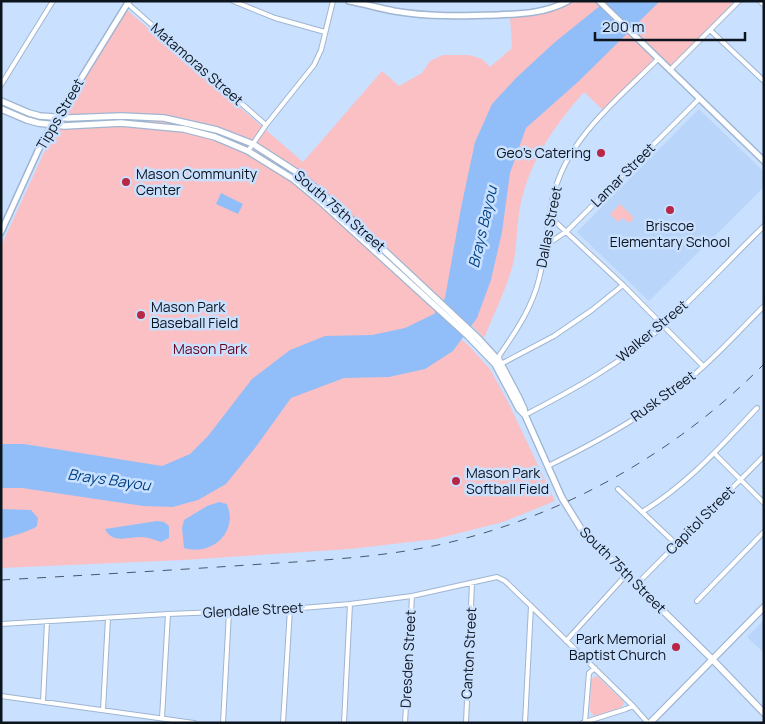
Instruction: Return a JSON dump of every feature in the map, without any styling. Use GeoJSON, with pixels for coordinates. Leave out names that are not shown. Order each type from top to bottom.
{"type":"FeatureCollection","features":[{"type":"Feature","properties":{"kind":"main road","name":"South 75th Street"},"geometry":{"type":"LineString","coordinates":[[1,101],[40,116],[164,118],[217,130],[253,144],[298,173],[340,209],[500,362],[518,396],[572,516],[583,532],[764,713]]}},
{"type":"Feature","properties":{"kind":"main road","name":"South 75th Street"},"geometry":{"type":"LineString","coordinates":[[1,109],[27,120],[52,125],[121,123],[184,129],[215,137],[248,151],[293,179],[430,297]]}},
{"type":"Feature","properties":{"kind":"main road"},"geometry":{"type":"LineString","coordinates":[[164,118],[164,126]]}},
{"type":"Feature","properties":{"kind":"main road","name":"South 75th Street"},"geometry":{"type":"LineString","coordinates":[[476,340],[494,364],[525,415]]}},
{"type":"Feature","properties":{"kind":"main road"},"geometry":{"type":"LineString","coordinates":[[649,723],[764,607]]}},
{"type":"Feature","properties":{"kind":"street"},"geometry":{"type":"LineString","coordinates":[[1,85],[54,1]]}},
{"type":"Feature","properties":{"kind":"street"},"geometry":{"type":"LineString","coordinates":[[233,1],[275,18],[325,32]]}},
{"type":"Feature","properties":{"kind":"street"},"geometry":{"type":"LineString","coordinates":[[248,151],[266,125],[314,65],[321,50],[333,1]]}},
{"type":"Feature","properties":{"kind":"street"},"geometry":{"type":"LineString","coordinates":[[349,1],[395,11],[476,16],[551,9],[568,1]]}},
{"type":"Feature","properties":{"kind":"street"},"geometry":{"type":"LineString","coordinates":[[599,1],[764,161]]}},
{"type":"Feature","properties":{"kind":"street"},"geometry":{"type":"LineString","coordinates":[[670,70],[739,1]]}},
{"type":"Feature","properties":{"kind":"street"},"geometry":{"type":"LineString","coordinates":[[760,1],[764,4]]}},
{"type":"Feature","properties":{"kind":"street","name":"Tipps Street"},"geometry":{"type":"LineString","coordinates":[[1,232],[42,142],[128,2]]}},
{"type":"Feature","properties":{"kind":"street","name":"Matamoras Street"},"geometry":{"type":"LineString","coordinates":[[128,2],[266,125]]}},
{"type":"Feature","properties":{"kind":"street"},"geometry":{"type":"LineString","coordinates":[[710,30],[764,81]]}},
{"type":"Feature","properties":{"kind":"street","name":"Dallas Street"},"geometry":{"type":"LineString","coordinates":[[500,362],[499,356],[522,323],[533,299],[540,277],[548,216],[559,176],[570,154],[584,134],[658,59]]}},
{"type":"Feature","properties":{"kind":"street","name":"Lamar Street"},"geometry":{"type":"LineString","coordinates":[[544,246],[567,231],[699,99]]}},
{"type":"Feature","properties":{"kind":"street"},"geometry":{"type":"LineString","coordinates":[[548,216],[567,231],[623,285],[703,366]]}},
{"type":"Feature","properties":{"kind":"street","name":"Walker Street"},"geometry":{"type":"LineString","coordinates":[[525,415],[613,364],[662,326],[764,226]]}},
{"type":"Feature","properties":{"kind":"street"},"geometry":{"type":"LineString","coordinates":[[500,362],[503,363],[554,336],[592,310],[623,285]]}},
{"type":"Feature","properties":{"kind":"street","name":"Rusk Street"},"geometry":{"type":"LineString","coordinates":[[548,466],[596,443],[651,408],[703,366],[764,306]]}},
{"type":"Feature","properties":{"kind":"street"},"geometry":{"type":"LineString","coordinates":[[642,512],[667,497],[693,475],[757,408]]}},
{"type":"Feature","properties":{"kind":"street"},"geometry":{"type":"LineString","coordinates":[[714,453],[764,503]]}},
{"type":"Feature","properties":{"kind":"street","name":"Capitol Street"},"geometry":{"type":"LineString","coordinates":[[636,585],[764,456]]}},
{"type":"Feature","properties":{"kind":"street"},"geometry":{"type":"LineString","coordinates":[[618,488],[676,544]]}},
{"type":"Feature","properties":{"kind":"street"},"geometry":{"type":"LineString","coordinates":[[697,601],[764,532]]}},
{"type":"Feature","properties":{"kind":"street"},"geometry":{"type":"LineString","coordinates":[[566,641],[626,575]]}},
{"type":"Feature","properties":{"kind":"street","name":"Glendale Street"},"geometry":{"type":"LineString","coordinates":[[1,624],[290,609],[350,604],[412,596],[498,577],[531,606]]}},
{"type":"Feature","properties":{"kind":"street","name":"Canton Street"},"geometry":{"type":"LineString","coordinates":[[466,723],[472,583]]}},
{"type":"Feature","properties":{"kind":"street","name":"Dresden Street"},"geometry":{"type":"LineString","coordinates":[[405,723],[412,596]]}},
{"type":"Feature","properties":{"kind":"street"},"geometry":{"type":"LineString","coordinates":[[344,723],[350,604]]}},
{"type":"Feature","properties":{"kind":"street"},"geometry":{"type":"LineString","coordinates":[[531,606],[649,723]]}},
{"type":"Feature","properties":{"kind":"street"},"geometry":{"type":"LineString","coordinates":[[525,723],[531,606]]}},
{"type":"Feature","properties":{"kind":"street"},"geometry":{"type":"LineString","coordinates":[[283,723],[290,609]]}},
{"type":"Feature","properties":{"kind":"street"},"geometry":{"type":"LineString","coordinates":[[224,723],[229,612]]}},
{"type":"Feature","properties":{"kind":"street"},"geometry":{"type":"LineString","coordinates":[[162,718],[168,614]]}},
{"type":"Feature","properties":{"kind":"street"},"geometry":{"type":"LineString","coordinates":[[103,710],[108,618]]}},
{"type":"Feature","properties":{"kind":"street"},"geometry":{"type":"LineString","coordinates":[[43,702],[47,622]]}},
{"type":"Feature","properties":{"kind":"street"},"geometry":{"type":"LineString","coordinates":[[595,668],[589,673],[584,722],[626,710],[633,706]]}},
{"type":"Feature","properties":{"kind":"street"},"geometry":{"type":"LineString","coordinates":[[1,696],[194,723]]}},
{"type":"Feature","properties":{"kind":"shaded area","name":"Briscoe Elementary School"},"geometry":{"type":"Polygon","coordinates":[[[699,109],[764,172],[764,187],[649,301],[577,232],[699,109]]]}},
{"type":"Feature","properties":{"kind":"shaded area"},"geometry":{"type":"Polygon","coordinates":[[[764,620],[764,653],[747,637],[764,620]]]}},
{"type":"Feature","properties":{"kind":"green space","name":"Mason Park"},"geometry":{"type":"Polygon","coordinates":[[[576,1],[594,1],[652,56],[653,61],[604,111],[584,92],[544,145],[524,191],[520,207],[514,260],[508,280],[484,338],[446,299],[434,314],[470,347],[490,369],[508,402],[555,501],[503,522],[436,539],[350,549],[184,560],[1,568],[1,246],[59,120],[127,10],[303,162],[382,71],[399,86],[422,73],[430,61],[443,55],[469,55],[482,59],[490,67],[512,48],[510,16],[549,12],[576,1]]]}},
{"type":"Feature","properties":{"kind":"green space"},"geometry":{"type":"Polygon","coordinates":[[[605,1],[735,1],[675,63],[670,65],[605,1]]]}},
{"type":"Feature","properties":{"kind":"green space"},"geometry":{"type":"Polygon","coordinates":[[[620,204],[634,218],[629,223],[623,218],[618,222],[610,214],[620,204]]]}},
{"type":"Feature","properties":{"kind":"green space"},"geometry":{"type":"Polygon","coordinates":[[[597,676],[624,704],[620,708],[594,716],[590,711],[591,680],[597,676]]]}},
{"type":"Feature","properties":{"kind":"water","name":"Brays Bayou"},"geometry":{"type":"Polygon","coordinates":[[[606,1],[660,1],[579,81],[526,128],[510,173],[502,232],[491,280],[477,318],[453,351],[425,369],[389,377],[344,378],[291,398],[226,484],[198,500],[173,507],[143,506],[22,488],[1,488],[1,444],[24,444],[162,466],[190,454],[208,436],[252,379],[290,350],[325,336],[372,335],[405,328],[434,314],[445,298],[475,142],[492,104],[516,78],[555,42],[606,1]]]}},
{"type":"Feature","properties":{"kind":"water"},"geometry":{"type":"Polygon","coordinates":[[[221,193],[243,204],[238,214],[216,204],[221,193]]]}},
{"type":"Feature","properties":{"kind":"water"},"geometry":{"type":"Polygon","coordinates":[[[219,502],[227,504],[230,514],[227,531],[223,537],[212,546],[198,550],[184,548],[182,528],[184,520],[207,506],[219,502]]]}},
{"type":"Feature","properties":{"kind":"water"},"geometry":{"type":"Polygon","coordinates":[[[1,509],[31,510],[38,518],[37,526],[25,532],[1,539],[1,509]]]}},
{"type":"Feature","properties":{"kind":"water"},"geometry":{"type":"Polygon","coordinates":[[[157,521],[164,522],[169,526],[169,538],[161,542],[144,537],[116,538],[108,534],[105,529],[157,521]]]}},
{"type":"Feature","properties":{"kind":"railway"},"geometry":{"type":"LineString","coordinates":[[1,580],[334,559],[428,547],[495,530],[579,496],[619,475],[658,451],[731,395],[764,364]]}},
{"type":"Feature","properties":{"kind":"place","name":"Geo's Catering"},"geometry":{"type":"Point","coordinates":[601,153]}},
{"type":"Feature","properties":{"kind":"place","name":"Mason Community Center"},"geometry":{"type":"Point","coordinates":[126,182]}},
{"type":"Feature","properties":{"kind":"place","name":"Briscoe Elementary School"},"geometry":{"type":"Point","coordinates":[670,210]}},
{"type":"Feature","properties":{"kind":"place","name":"Mason Park Baseball Field"},"geometry":{"type":"Point","coordinates":[141,315]}},
{"type":"Feature","properties":{"kind":"place","name":"Mason Park Softball Field"},"geometry":{"type":"Point","coordinates":[456,481]}},
{"type":"Feature","properties":{"kind":"place","name":"Park Memorial Baptist Church"},"geometry":{"type":"Point","coordinates":[676,647]}}]}
